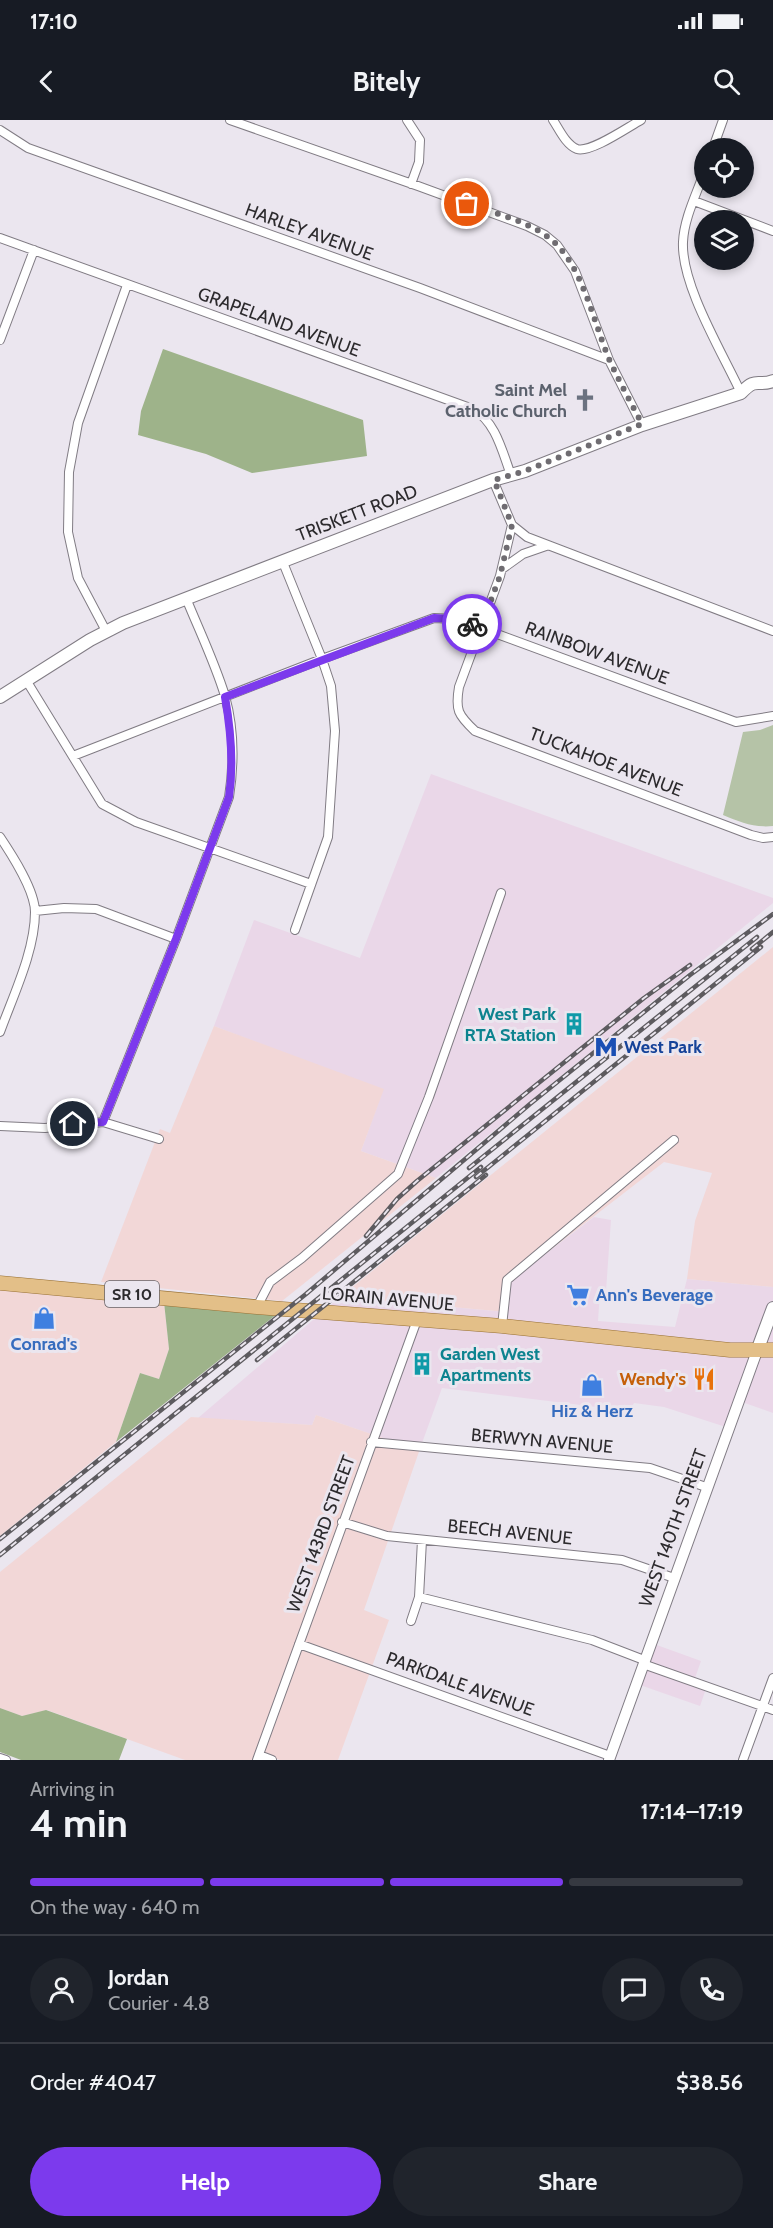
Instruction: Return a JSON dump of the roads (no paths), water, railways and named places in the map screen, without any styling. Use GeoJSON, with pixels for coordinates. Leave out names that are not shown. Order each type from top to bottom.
{"type":"FeatureCollection","features":[{"type":"Feature","properties":{"kind":"main road","name":"TRISKETT ROAD"},"geometry":{"type":"LineString","coordinates":[[0,697],[106,631],[186,598],[642,424],[741,393],[748,385],[758,381],[769,382]]}},
{"type":"Feature","properties":{"kind":"main road","name":"LORAIN AVENUE"},"geometry":{"type":"LineString","coordinates":[[0,1282],[757,1351],[773,1350]]}},
{"type":"Feature","properties":{"kind":"main road","name":"WEST 140TH STREET"},"geometry":{"type":"LineString","coordinates":[[757,1351],[773,1308]]}},
{"type":"Feature","properties":{"kind":"street"},"geometry":{"type":"LineString","coordinates":[[230,120],[411,183],[527,226],[545,235],[557,244],[575,271],[609,360],[642,424]]}},
{"type":"Feature","properties":{"kind":"street"},"geometry":{"type":"LineString","coordinates":[[406,120],[420,140],[419,162],[411,183]]}},
{"type":"Feature","properties":{"kind":"street"},"geometry":{"type":"LineString","coordinates":[[553,120],[569,143],[578,149],[590,148],[641,120]]}},
{"type":"Feature","properties":{"kind":"street"},"geometry":{"type":"LineString","coordinates":[[717,138],[723,120]]}},
{"type":"Feature","properties":{"kind":"street","name":"HARLEY AVENUE"},"geometry":{"type":"LineString","coordinates":[[0,130],[28,148],[420,288],[609,360]]}},
{"type":"Feature","properties":{"kind":"street"},"geometry":{"type":"LineString","coordinates":[[695,198],[683,241],[684,266],[696,298],[741,393]]}},
{"type":"Feature","properties":{"kind":"street"},"geometry":{"type":"LineString","coordinates":[[694,201],[773,231]]}},
{"type":"Feature","properties":{"kind":"street","name":"GRAPELAND AVENUE"},"geometry":{"type":"LineString","coordinates":[[0,238],[473,409],[484,415],[492,427],[511,475]]}},
{"type":"Feature","properties":{"kind":"street"},"geometry":{"type":"LineString","coordinates":[[0,340],[34,250]]}},
{"type":"Feature","properties":{"kind":"street"},"geometry":{"type":"LineString","coordinates":[[106,631],[78,578],[68,532],[69,472],[78,423],[127,285]]}},
{"type":"Feature","properties":{"kind":"street"},"geometry":{"type":"LineString","coordinates":[[494,480],[512,525],[527,537],[773,631]]}},
{"type":"Feature","properties":{"kind":"street"},"geometry":{"type":"LineString","coordinates":[[481,627],[502,569],[512,525]]}},
{"type":"Feature","properties":{"kind":"street"},"geometry":{"type":"LineString","coordinates":[[502,569],[523,554],[546,546]]}},
{"type":"Feature","properties":{"kind":"street"},"geometry":{"type":"LineString","coordinates":[[282,560],[322,659],[330,686],[335,731],[328,837],[295,930]]}},
{"type":"Feature","properties":{"kind":"street"},"geometry":{"type":"LineString","coordinates":[[103,1122],[176,939],[229,797],[232,775],[230,729],[225,697],[186,598]]}},
{"type":"Feature","properties":{"kind":"street","name":"RAINBOW AVENUE"},"geometry":{"type":"LineString","coordinates":[[74,756],[322,659],[434,618],[455,619],[481,627],[736,722],[773,716]]}},
{"type":"Feature","properties":{"kind":"street","name":"TUCKAHOE AVENUE"},"geometry":{"type":"LineString","coordinates":[[481,627],[459,687],[457,702],[460,716],[475,731],[751,835],[763,838],[773,837]]}},
{"type":"Feature","properties":{"kind":"street"},"geometry":{"type":"LineString","coordinates":[[26,680],[102,804],[136,822],[311,884]]}},
{"type":"Feature","properties":{"kind":"street"},"geometry":{"type":"LineString","coordinates":[[0,837],[17,862],[35,911],[29,951],[0,1032]]}},
{"type":"Feature","properties":{"kind":"street"},"geometry":{"type":"LineString","coordinates":[[257,1306],[270,1282],[302,1258],[398,1174],[426,1104],[501,893]]}},
{"type":"Feature","properties":{"kind":"street"},"geometry":{"type":"LineString","coordinates":[[35,911],[64,908],[96,909],[176,939]]}},
{"type":"Feature","properties":{"kind":"street"},"geometry":{"type":"LineString","coordinates":[[0,1126],[45,1128],[103,1122],[159,1139]]}},
{"type":"Feature","properties":{"kind":"street"},"geometry":{"type":"LineString","coordinates":[[502,1326],[507,1280],[674,1140]]}},
{"type":"Feature","properties":{"kind":"street","name":"WEST 143RD STREET"},"geometry":{"type":"LineString","coordinates":[[258,1758],[417,1320]]}},
{"type":"Feature","properties":{"kind":"street","name":"WEST 140TH STREET"},"geometry":{"type":"LineString","coordinates":[[609,1758],[757,1351]]}},
{"type":"Feature","properties":{"kind":"street","name":"BERWYN AVENUE"},"geometry":{"type":"LineString","coordinates":[[371,1442],[650,1468],[706,1487]]}},
{"type":"Feature","properties":{"kind":"street","name":"BEECH AVENUE"},"geometry":{"type":"LineString","coordinates":[[342,1522],[387,1536],[622,1560],[674,1578]]}},
{"type":"Feature","properties":{"kind":"street"},"geometry":{"type":"LineString","coordinates":[[411,1621],[419,1597],[422,1540]]}},
{"type":"Feature","properties":{"kind":"street"},"geometry":{"type":"LineString","coordinates":[[419,1597],[592,1640],[773,1710]]}},
{"type":"Feature","properties":{"kind":"street","name":"PARKDALE AVENUE"},"geometry":{"type":"LineString","coordinates":[[299,1644],[609,1758]]}},
{"type":"Feature","properties":{"kind":"street"},"geometry":{"type":"LineString","coordinates":[[743,1760],[773,1678]]}},
{"type":"Feature","properties":{"kind":"street"},"geometry":{"type":"LineString","coordinates":[[0,1758],[6,1760]]}},
{"type":"Feature","properties":{"kind":"street"},"geometry":{"type":"LineString","coordinates":[[258,1758],[272,1760]]}},
{"type":"Feature","properties":{"kind":"railway"},"geometry":{"type":"LineString","coordinates":[[0,1539],[306,1294],[530,1104],[690,975],[773,914]]}},
{"type":"Feature","properties":{"kind":"railway"},"geometry":{"type":"LineString","coordinates":[[752,949],[773,932]]}},
{"type":"Feature","properties":{"kind":"railway"},"geometry":{"type":"LineString","coordinates":[[469,1168],[757,937]]}},
{"type":"Feature","properties":{"kind":"railway"},"geometry":{"type":"LineString","coordinates":[[476,1177],[761,947]]}},
{"type":"Feature","properties":{"kind":"railway"},"geometry":{"type":"LineString","coordinates":[[366,1236],[397,1199],[417,1181],[644,998],[690,965]]}},
{"type":"Feature","properties":{"kind":"railway"},"geometry":{"type":"LineString","coordinates":[[0,1555],[481,1167]]}},
{"type":"Feature","properties":{"kind":"railway"},"geometry":{"type":"LineString","coordinates":[[257,1360],[486,1175]]}},
{"type":"Feature","properties":{"kind":"place","name":"Saint Mel Catholic Church"},"geometry":{"type":"Point","coordinates":[585,400]}},
{"type":"Feature","properties":{"kind":"place","name":"West Park RTA Station"},"geometry":{"type":"Point","coordinates":[574,1024]}},
{"type":"Feature","properties":{"kind":"place","name":"West Park"},"geometry":{"type":"Point","coordinates":[606,1047]}},
{"type":"Feature","properties":{"kind":"place","name":"Ann's Beverage"},"geometry":{"type":"Point","coordinates":[578,1295]}},
{"type":"Feature","properties":{"kind":"place","name":"Conrad's"},"geometry":{"type":"Point","coordinates":[44,1318]}},
{"type":"Feature","properties":{"kind":"place","name":"Garden West Apartments"},"geometry":{"type":"Point","coordinates":[422,1364]}},
{"type":"Feature","properties":{"kind":"place","name":"Wendy's"},"geometry":{"type":"Point","coordinates":[704,1379]}},
{"type":"Feature","properties":{"kind":"place","name":"Hiz & Herz"},"geometry":{"type":"Point","coordinates":[592,1385]}}]}
